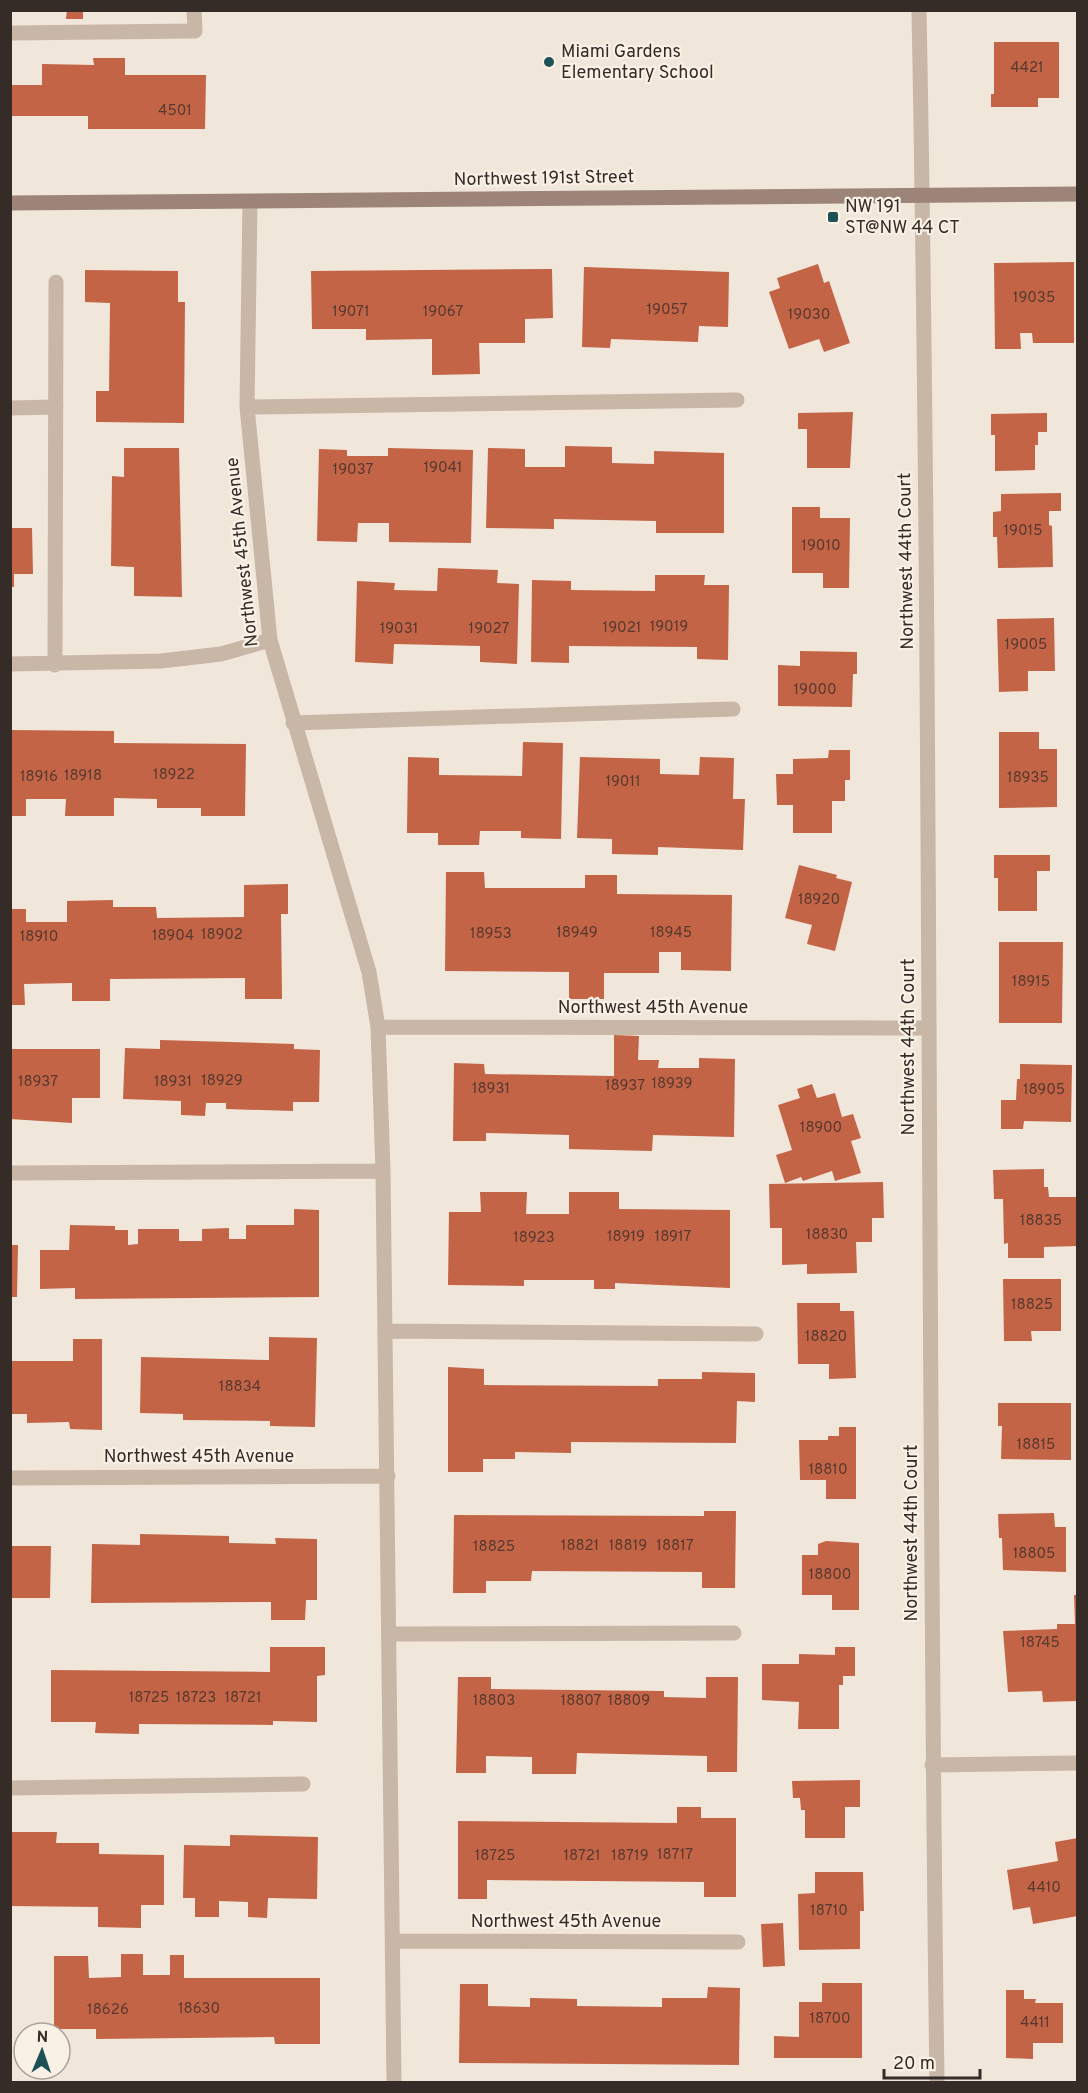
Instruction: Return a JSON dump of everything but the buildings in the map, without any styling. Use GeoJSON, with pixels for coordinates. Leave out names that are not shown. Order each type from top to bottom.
{"type":"FeatureCollection","features":[{"type":"Feature","properties":{"kind":"street"},"geometry":{"type":"LineString","coordinates":[[10,33],[195,31],[195,10]]}},
{"type":"Feature","properties":{"kind":"street","name":"Northwest 44th Court"},"geometry":{"type":"LineString","coordinates":[[919,10],[929,713],[932,1765],[937,2082]]}},
{"type":"Feature","properties":{"kind":"street","name":"Northwest 191st Street"},"geometry":{"type":"LineString","coordinates":[[10,204],[1077,194]]}},
{"type":"Feature","properties":{"kind":"street","name":"Northwest 45th Avenue"},"geometry":{"type":"LineString","coordinates":[[250,202],[247,407],[270,640],[369,972],[378,1027],[383,1171],[394,2082]]}},
{"type":"Feature","properties":{"kind":"street"},"geometry":{"type":"LineString","coordinates":[[55,665],[56,282]]}},
{"type":"Feature","properties":{"kind":"street"},"geometry":{"type":"LineString","coordinates":[[247,407],[737,400]]}},
{"type":"Feature","properties":{"kind":"street"},"geometry":{"type":"LineString","coordinates":[[10,408],[56,407]]}},
{"type":"Feature","properties":{"kind":"street"},"geometry":{"type":"LineString","coordinates":[[10,664],[161,662],[221,654],[270,640]]}},
{"type":"Feature","properties":{"kind":"street"},"geometry":{"type":"LineString","coordinates":[[293,723],[733,709]]}},
{"type":"Feature","properties":{"kind":"street","name":"Northwest 45th Avenue"},"geometry":{"type":"LineString","coordinates":[[378,1027],[929,1028]]}},
{"type":"Feature","properties":{"kind":"street"},"geometry":{"type":"LineString","coordinates":[[10,1173],[383,1171]]}},
{"type":"Feature","properties":{"kind":"street"},"geometry":{"type":"LineString","coordinates":[[385,1331],[756,1334]]}},
{"type":"Feature","properties":{"kind":"street","name":"Northwest 45th Avenue"},"geometry":{"type":"LineString","coordinates":[[10,1478],[387,1476]]}},
{"type":"Feature","properties":{"kind":"street"},"geometry":{"type":"LineString","coordinates":[[389,1634],[734,1633]]}},
{"type":"Feature","properties":{"kind":"street"},"geometry":{"type":"LineString","coordinates":[[932,1765],[1077,1763]]}},
{"type":"Feature","properties":{"kind":"street"},"geometry":{"type":"LineString","coordinates":[[10,1788],[303,1784]]}},
{"type":"Feature","properties":{"kind":"street","name":"Northwest 45th Avenue"},"geometry":{"type":"LineString","coordinates":[[393,1941],[738,1942]]}},
{"type":"Feature","properties":{"kind":"place","name":"Miami Gardens Elementary School"},"geometry":{"type":"Point","coordinates":[549,62]}},
{"type":"Feature","properties":{"kind":"place","name":"NW 191 ST@NW 44 CT"},"geometry":{"type":"Point","coordinates":[833,217]}}]}
